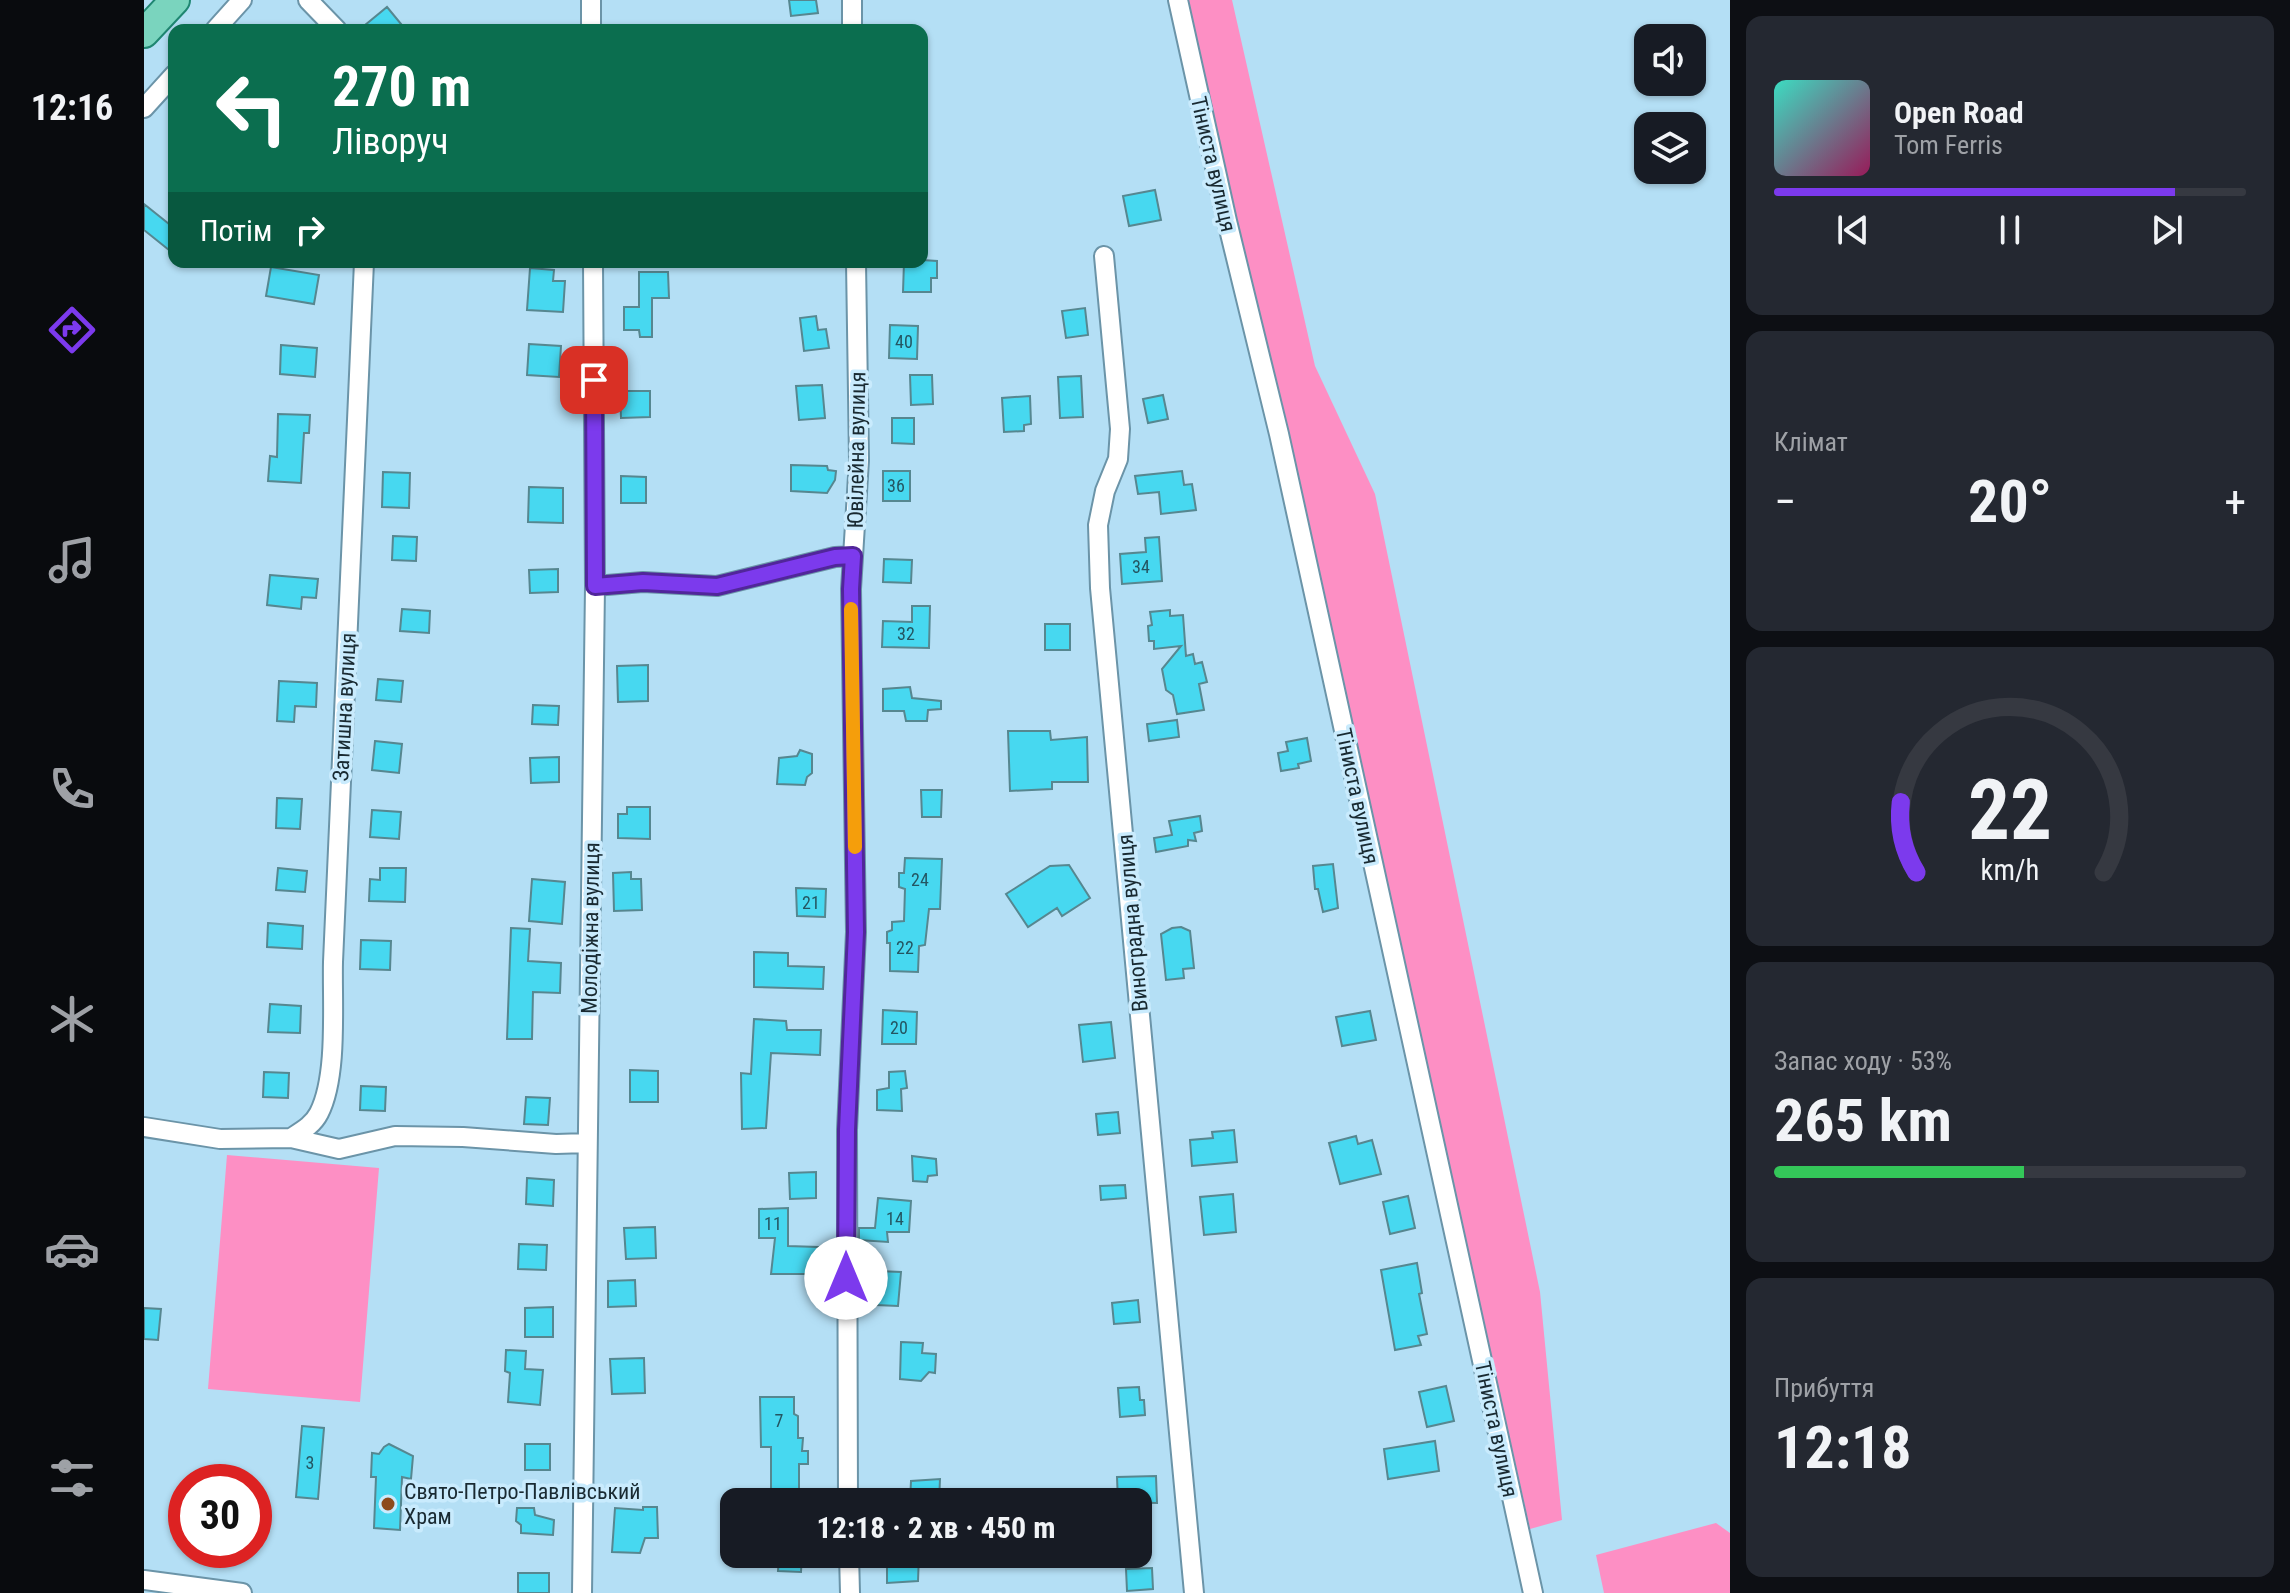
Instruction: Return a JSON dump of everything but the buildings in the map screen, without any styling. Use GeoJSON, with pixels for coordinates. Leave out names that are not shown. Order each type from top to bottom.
{"type":"FeatureCollection","features":[{"type":"Feature","properties":{"kind":"main road"},"geometry":{"type":"LineString","coordinates":[[144,33],[175,0]]}},
{"type":"Feature","properties":{"kind":"street"},"geometry":{"type":"LineString","coordinates":[[220,24],[242,0]]}},
{"type":"Feature","properties":{"kind":"street"},"geometry":{"type":"LineString","coordinates":[[308,0],[331,24]]}},
{"type":"Feature","properties":{"kind":"street"},"geometry":{"type":"LineString","coordinates":[[591,0],[591,24]]}},
{"type":"Feature","properties":{"kind":"street"},"geometry":{"type":"LineString","coordinates":[[852,0],[852,24]]}},
{"type":"Feature","properties":{"kind":"street","name":"Тіниста вулиця"},"geometry":{"type":"LineString","coordinates":[[1178,0],[1282,449],[1533,1593]]}},
{"type":"Feature","properties":{"kind":"street"},"geometry":{"type":"LineString","coordinates":[[144,108],[168,82]]}},
{"type":"Feature","properties":{"kind":"street","name":"Виноградна вулиця"},"geometry":{"type":"LineString","coordinates":[[1104,256],[1120,429],[1118,459],[1105,491],[1098,525],[1100,588],[1194,1593]]}},
{"type":"Feature","properties":{"kind":"street","name":"Затишна вулиця"},"geometry":{"type":"LineString","coordinates":[[318,1115],[325,1096],[332,1047],[333,946],[364,268]]}},
{"type":"Feature","properties":{"kind":"street","name":"Молодіжна вулиця"},"geometry":{"type":"LineString","coordinates":[[582,1593],[595,586],[593,268]]}},
{"type":"Feature","properties":{"kind":"street","name":"Ювілейна вулиця"},"geometry":{"type":"LineString","coordinates":[[848,1488],[847,1130],[856,932],[851,589],[859,460],[856,268]]}},
{"type":"Feature","properties":{"kind":"street"},"geometry":{"type":"LineString","coordinates":[[595,586],[643,582],[717,586],[835,557],[853,556]]}},
{"type":"Feature","properties":{"kind":"street"},"geometry":{"type":"LineString","coordinates":[[291,1138],[307,1128],[318,1115],[331,1147]]}},
{"type":"Feature","properties":{"kind":"street"},"geometry":{"type":"LineString","coordinates":[[144,1127],[220,1139],[291,1138],[339,1149],[395,1136],[587,1143]]}},
{"type":"Feature","properties":{"kind":"street"},"geometry":{"type":"LineString","coordinates":[[849,1568],[850,1593]]}},
{"type":"Feature","properties":{"kind":"street"},"geometry":{"type":"LineString","coordinates":[[144,1580],[242,1593]]}},
{"type":"Feature","properties":{"kind":"shaded area"},"geometry":{"type":"Polygon","coordinates":[[[1187,0],[1232,0],[1315,366],[1375,494],[1540,1292],[1562,1520],[1530,1529],[1286,431],[1187,0]]]}},
{"type":"Feature","properties":{"kind":"shaded area"},"geometry":{"type":"Polygon","coordinates":[[[227,1155],[379,1168],[360,1402],[208,1389],[227,1155]]]}},
{"type":"Feature","properties":{"kind":"shaded area"},"geometry":{"type":"Polygon","coordinates":[[[1716,1523],[1730,1533],[1730,1593],[1604,1593],[1596,1555],[1716,1523]]]}},
{"type":"Feature","properties":{"kind":"slow traffic"},"geometry":{"type":"LineString","coordinates":[[851,609],[855,847]]}},
{"type":"Feature","properties":{"kind":"place","name":"Свято-Петро-Павлівський Храм"},"geometry":{"type":"Point","coordinates":[388,1504]}},
{"type":"Feature","properties":{"kind":"route"},"geometry":{"type":"LineString","coordinates":[[594,380],[595,586],[643,582],[717,586],[785,567],[853,556],[856,932],[847,1130],[846,1278]]}}]}
